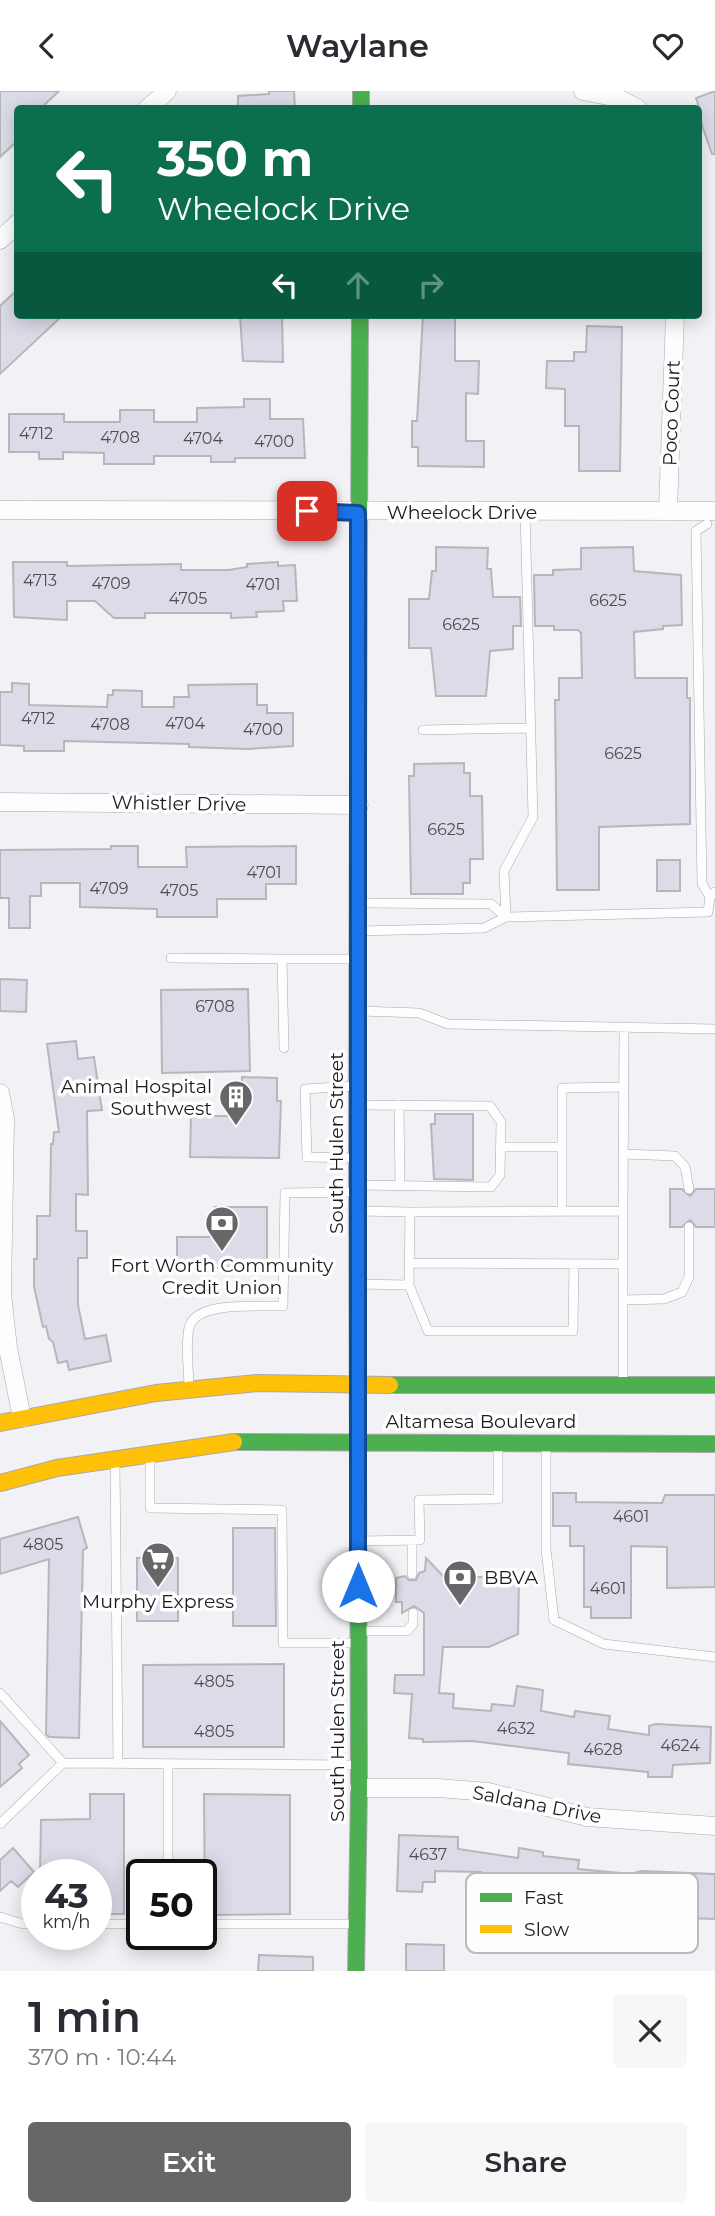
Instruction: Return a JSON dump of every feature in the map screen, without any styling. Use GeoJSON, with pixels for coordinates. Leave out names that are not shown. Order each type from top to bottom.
{"type":"FeatureCollection","features":[{"type":"Feature","properties":{"kind":"main road","name":"South Hulen Street"},"geometry":{"type":"LineString","coordinates":[[356,1971],[359,1788],[356,1384],[359,319]]}},
{"type":"Feature","properties":{"kind":"main road","name":"Altamesa Boulevard"},"geometry":{"type":"LineString","coordinates":[[0,1423],[189,1389],[257,1383],[715,1385]]}},
{"type":"Feature","properties":{"kind":"main road","name":"Altamesa Boulevard"},"geometry":{"type":"LineString","coordinates":[[0,1483],[57,1468],[248,1440],[715,1444]]}},
{"type":"Feature","properties":{"kind":"street"},"geometry":{"type":"LineString","coordinates":[[151,105],[167,91]]}},
{"type":"Feature","properties":{"kind":"street"},"geometry":{"type":"LineString","coordinates":[[583,91],[618,98],[631,105]]}},
{"type":"Feature","properties":{"kind":"street"},"geometry":{"type":"LineString","coordinates":[[0,240],[14,227]]}},
{"type":"Feature","properties":{"kind":"street","name":"Poco Court"},"geometry":{"type":"LineString","coordinates":[[668,510],[675,319]]}},
{"type":"Feature","properties":{"kind":"street","name":"Wheelock Drive"},"geometry":{"type":"LineString","coordinates":[[0,510],[358,513],[668,510],[711,519]]}},
{"type":"Feature","properties":{"kind":"street","name":"Whistler Drive"},"geometry":{"type":"LineString","coordinates":[[0,802],[359,805]]}},
{"type":"Feature","properties":{"kind":"street"},"geometry":{"type":"LineString","coordinates":[[0,1093],[5,1119],[2,1294],[8,1348],[22,1418]]}},
{"type":"Feature","properties":{"kind":"street","name":"Saldana Drive"},"geometry":{"type":"LineString","coordinates":[[359,1788],[438,1788],[488,1792],[587,1817],[715,1826]]}},
{"type":"Feature","properties":{"kind":"lane"},"geometry":{"type":"LineString","coordinates":[[506,917],[504,871],[533,817],[525,511]]}},
{"type":"Feature","properties":{"kind":"lane"},"geometry":{"type":"LineString","coordinates":[[358,931],[484,928],[506,917],[708,912],[713,895],[702,884],[696,531],[711,519]]}},
{"type":"Feature","properties":{"kind":"lane"},"geometry":{"type":"LineString","coordinates":[[423,730],[530,728]]}},
{"type":"Feature","properties":{"kind":"lane"},"geometry":{"type":"LineString","coordinates":[[358,903],[491,904],[506,917]]}},
{"type":"Feature","properties":{"kind":"lane"},"geometry":{"type":"LineString","coordinates":[[171,958],[358,959]]}},
{"type":"Feature","properties":{"kind":"lane"},"geometry":{"type":"LineString","coordinates":[[282,959],[284,1048]]}},
{"type":"Feature","properties":{"kind":"lane"},"geometry":{"type":"LineString","coordinates":[[358,1011],[419,1013],[448,1024],[715,1029]]}},
{"type":"Feature","properties":{"kind":"lane"},"geometry":{"type":"LineString","coordinates":[[623,1386],[624,1027]]}},
{"type":"Feature","properties":{"kind":"lane"},"geometry":{"type":"LineString","coordinates":[[357,1086],[305,1089],[307,1157],[357,1159]]}},
{"type":"Feature","properties":{"kind":"lane"},"geometry":{"type":"LineString","coordinates":[[562,1210],[562,1088],[624,1087]]}},
{"type":"Feature","properties":{"kind":"lane"},"geometry":{"type":"LineString","coordinates":[[189,1389],[189,1328],[194,1317],[209,1308],[283,1306],[285,1193],[400,1185],[491,1187],[500,1175],[501,1122],[490,1106],[357,1105]]}},
{"type":"Feature","properties":{"kind":"lane"},"geometry":{"type":"LineString","coordinates":[[399,1105],[400,1185]]}},
{"type":"Feature","properties":{"kind":"lane"},"geometry":{"type":"LineString","coordinates":[[501,1147],[562,1147]]}},
{"type":"Feature","properties":{"kind":"lane"},"geometry":{"type":"LineString","coordinates":[[623,1154],[675,1156],[685,1167],[690,1189]]}},
{"type":"Feature","properties":{"kind":"lane"},"geometry":{"type":"LineString","coordinates":[[357,1212],[623,1211]]}},
{"type":"Feature","properties":{"kind":"lane"},"geometry":{"type":"LineString","coordinates":[[410,1212],[409,1285],[428,1331],[573,1331],[574,1264]]}},
{"type":"Feature","properties":{"kind":"lane"},"geometry":{"type":"LineString","coordinates":[[623,1300],[664,1299],[682,1292],[689,1277],[690,1227]]}},
{"type":"Feature","properties":{"kind":"lane"},"geometry":{"type":"LineString","coordinates":[[409,1263],[623,1264]]}},
{"type":"Feature","properties":{"kind":"lane"},"geometry":{"type":"LineString","coordinates":[[356,1284],[409,1285]]}},
{"type":"Feature","properties":{"kind":"lane"},"geometry":{"type":"LineString","coordinates":[[358,1541],[420,1540],[419,1500],[498,1499],[498,1441]]}},
{"type":"Feature","properties":{"kind":"lane"},"geometry":{"type":"LineString","coordinates":[[546,1441],[545,1529],[554,1620],[604,1644],[715,1657]]}},
{"type":"Feature","properties":{"kind":"lane"},"geometry":{"type":"LineString","coordinates":[[150,1454],[150,1508],[282,1510],[283,1643],[407,1630],[413,1624],[413,1613]]}},
{"type":"Feature","properties":{"kind":"lane"},"geometry":{"type":"LineString","coordinates":[[115,1459],[118,1764]]}},
{"type":"Feature","properties":{"kind":"lane"},"geometry":{"type":"LineString","coordinates":[[412,1541],[412,1574]]}},
{"type":"Feature","properties":{"kind":"lane"},"geometry":{"type":"LineString","coordinates":[[0,1693],[63,1763]]}},
{"type":"Feature","properties":{"kind":"lane"},"geometry":{"type":"LineString","coordinates":[[0,1824],[63,1763],[359,1765]]}},
{"type":"Feature","properties":{"kind":"lane"},"geometry":{"type":"LineString","coordinates":[[167,1859],[168,1764]]}},
{"type":"Feature","properties":{"kind":"lane"},"geometry":{"type":"LineString","coordinates":[[0,1917],[21,1921]]}},
{"type":"Feature","properties":{"kind":"lane"},"geometry":{"type":"LineString","coordinates":[[217,1924],[357,1924]]}},
{"type":"Feature","properties":{"kind":"building"},"geometry":{"type":"Polygon","coordinates":[[[0,91],[59,91],[44,105],[14,105],[14,144],[0,157],[0,91]]]}},
{"type":"Feature","properties":{"kind":"building"},"geometry":{"type":"Polygon","coordinates":[[[269,91],[294,91],[295,105],[238,105],[238,96],[269,94],[269,91]]]}},
{"type":"Feature","properties":{"kind":"building"},"geometry":{"type":"Polygon","coordinates":[[[715,91],[715,154],[712,154],[702,125],[702,105],[698,105],[696,98],[715,91]]]}},
{"type":"Feature","properties":{"kind":"building"},"geometry":{"type":"Polygon","coordinates":[[[14,293],[14,319],[59,319],[0,374],[0,306],[14,293]]]}},
{"type":"Feature","properties":{"kind":"building"},"geometry":{"type":"Polygon","coordinates":[[[240,319],[282,319],[283,362],[243,361],[240,319]]]}},
{"type":"Feature","properties":{"kind":"building"},"geometry":{"type":"Polygon","coordinates":[[[423,319],[455,319],[455,361],[479,361],[478,394],[466,393],[466,441],[484,441],[484,467],[418,466],[418,447],[412,447],[412,421],[417,421],[423,319]]]}},
{"type":"Feature","properties":{"kind":"building"},"geometry":{"type":"Polygon","coordinates":[[[587,326],[622,327],[620,471],[579,471],[579,426],[565,426],[565,389],[546,388],[547,361],[574,361],[574,352],[586,352],[587,326]]]}},
{"type":"Feature","properties":{"kind":"building"},"geometry":{"type":"Polygon","coordinates":[[[244,399],[270,399],[270,419],[303,419],[305,458],[235,458],[235,462],[211,462],[211,456],[154,456],[154,464],[104,464],[104,453],[63,452],[63,459],[39,459],[39,452],[9,452],[9,414],[64,414],[64,422],[120,422],[120,410],[154,410],[154,422],[197,422],[197,408],[244,407],[244,399]]]}},
{"type":"Feature","properties":{"kind":"building"},"geometry":{"type":"Polygon","coordinates":[[[436,547],[488,548],[487,569],[491,569],[493,597],[520,597],[521,626],[513,626],[513,649],[490,651],[486,696],[436,696],[431,648],[409,648],[409,599],[429,599],[432,571],[436,571],[436,547]]]}},
{"type":"Feature","properties":{"kind":"building"},"geometry":{"type":"Polygon","coordinates":[[[633,547],[634,571],[681,575],[682,625],[634,632],[635,678],[687,678],[687,698],[690,698],[690,824],[599,827],[599,890],[557,890],[555,700],[559,700],[559,678],[582,678],[581,633],[578,630],[554,630],[554,626],[535,626],[534,575],[553,575],[553,570],[581,569],[581,548],[633,547]]]}},
{"type":"Feature","properties":{"kind":"building"},"geometry":{"type":"Polygon","coordinates":[[[13,562],[67,562],[67,566],[181,564],[181,570],[229,570],[247,567],[247,564],[278,562],[278,566],[295,565],[297,601],[283,601],[284,611],[256,612],[257,617],[231,618],[231,613],[145,613],[145,618],[114,618],[95,601],[67,601],[67,620],[14,617],[13,562]]]}},
{"type":"Feature","properties":{"kind":"building"},"geometry":{"type":"Polygon","coordinates":[[[12,683],[29,684],[29,705],[107,707],[108,695],[113,695],[113,690],[142,691],[142,707],[174,707],[174,697],[189,697],[188,685],[257,684],[257,705],[267,705],[267,713],[293,713],[293,746],[247,749],[189,747],[189,744],[64,741],[64,751],[24,751],[24,746],[0,745],[0,692],[12,692],[12,683]]]}},
{"type":"Feature","properties":{"kind":"building"},"geometry":{"type":"Polygon","coordinates":[[[464,763],[464,773],[470,773],[470,796],[482,796],[483,859],[470,859],[470,883],[463,883],[463,894],[411,894],[409,776],[414,776],[414,764],[464,763]]]}},
{"type":"Feature","properties":{"kind":"building"},"geometry":{"type":"Polygon","coordinates":[[[111,846],[138,846],[138,867],[187,867],[186,847],[296,846],[296,884],[266,884],[266,899],[217,899],[217,917],[157,917],[157,909],[80,907],[80,883],[41,883],[41,896],[30,896],[30,928],[9,928],[9,898],[0,898],[0,850],[111,849],[111,846]]]}},
{"type":"Feature","properties":{"kind":"building"},"geometry":{"type":"Polygon","coordinates":[[[657,860],[680,860],[680,891],[657,891],[657,860]]]}},
{"type":"Feature","properties":{"kind":"building"},"geometry":{"type":"Polygon","coordinates":[[[0,979],[27,980],[26,1012],[0,1011],[0,979]]]}},
{"type":"Feature","properties":{"kind":"building"},"geometry":{"type":"Polygon","coordinates":[[[248,989],[250,1071],[162,1073],[161,990],[248,989]]]}},
{"type":"Feature","properties":{"kind":"building"},"geometry":{"type":"Polygon","coordinates":[[[76,1041],[78,1059],[94,1057],[102,1110],[87,1111],[88,1195],[76,1194],[76,1231],[87,1231],[87,1258],[78,1258],[78,1305],[85,1339],[106,1335],[111,1361],[69,1370],[67,1361],[58,1363],[53,1342],[49,1339],[46,1326],[43,1327],[34,1287],[34,1259],[37,1259],[37,1216],[50,1216],[51,1144],[54,1132],[59,1132],[47,1044],[76,1041]]]}},
{"type":"Feature","properties":{"kind":"building","name":"Animal Hospital Southwest"},"geometry":{"type":"Polygon","coordinates":[[[242,1077],[277,1078],[277,1101],[281,1101],[279,1158],[190,1157],[191,1116],[242,1116],[242,1077]]]}},
{"type":"Feature","properties":{"kind":"building"},"geometry":{"type":"Polygon","coordinates":[[[435,1114],[473,1114],[473,1180],[434,1179],[431,1124],[435,1124],[435,1114]]]}},
{"type":"Feature","properties":{"kind":"building"},"geometry":{"type":"Polygon","coordinates":[[[670,1189],[682,1189],[690,1196],[696,1189],[715,1189],[715,1227],[696,1227],[690,1220],[682,1227],[670,1227],[670,1189]]]}},
{"type":"Feature","properties":{"kind":"building","name":"Fort Worth Community Credit Union"},"geometry":{"type":"Polygon","coordinates":[[[215,1207],[267,1207],[267,1268],[177,1268],[177,1237],[215,1237],[215,1207]]]}},
{"type":"Feature","properties":{"kind":"building"},"geometry":{"type":"Polygon","coordinates":[[[553,1493],[576,1493],[576,1502],[662,1503],[665,1495],[715,1495],[715,1587],[667,1588],[667,1547],[631,1546],[631,1618],[591,1618],[591,1607],[584,1607],[584,1546],[570,1546],[570,1526],[553,1526],[553,1493]]]}},
{"type":"Feature","properties":{"kind":"building"},"geometry":{"type":"Polygon","coordinates":[[[78,1517],[87,1548],[83,1550],[79,1738],[49,1737],[46,1734],[49,1559],[0,1574],[0,1539],[78,1517]]]}},
{"type":"Feature","properties":{"kind":"building"},"geometry":{"type":"Polygon","coordinates":[[[233,1528],[275,1528],[276,1626],[233,1626],[233,1528]]]}},
{"type":"Feature","properties":{"kind":"building","name":"Murphy Express"},"geometry":{"type":"Polygon","coordinates":[[[137,1558],[178,1558],[178,1621],[137,1621],[137,1558]]]}},
{"type":"Feature","properties":{"kind":"building"},"geometry":{"type":"Polygon","coordinates":[[[426,1558],[444,1577],[519,1577],[518,1634],[489,1647],[443,1647],[439,1693],[454,1694],[453,1708],[491,1711],[492,1704],[514,1706],[517,1686],[543,1690],[541,1711],[574,1717],[575,1711],[610,1716],[608,1729],[649,1735],[649,1726],[656,1724],[711,1727],[710,1763],[673,1765],[672,1777],[648,1777],[648,1772],[568,1764],[569,1753],[472,1741],[423,1742],[423,1739],[409,1738],[412,1694],[394,1693],[395,1675],[424,1675],[424,1613],[414,1606],[402,1613],[402,1602],[396,1602],[396,1578],[405,1576],[409,1580],[416,1580],[419,1573],[425,1571],[426,1558]]]}},
{"type":"Feature","properties":{"kind":"building"},"geometry":{"type":"Polygon","coordinates":[[[284,1664],[284,1747],[143,1747],[143,1665],[284,1664]]]}},
{"type":"Feature","properties":{"kind":"building"},"geometry":{"type":"Polygon","coordinates":[[[0,1721],[29,1755],[19,1764],[22,1768],[0,1787],[0,1721]]]}},
{"type":"Feature","properties":{"kind":"building"},"geometry":{"type":"Polygon","coordinates":[[[90,1794],[124,1794],[124,1914],[112,1914],[112,1859],[40,1859],[41,1820],[90,1819],[90,1794]]]}},
{"type":"Feature","properties":{"kind":"building"},"geometry":{"type":"Polygon","coordinates":[[[204,1794],[290,1795],[290,1914],[217,1915],[217,1859],[205,1859],[204,1794]]]}},
{"type":"Feature","properties":{"kind":"building"},"geometry":{"type":"Polygon","coordinates":[[[399,1835],[458,1837],[458,1849],[518,1858],[519,1848],[543,1852],[543,1856],[579,1860],[578,1869],[620,1873],[435,1871],[435,1882],[423,1882],[422,1892],[397,1891],[399,1835]]]}},
{"type":"Feature","properties":{"kind":"building"},"geometry":{"type":"Polygon","coordinates":[[[13,1848],[23,1859],[21,1884],[18,1887],[11,1881],[0,1891],[0,1860],[13,1848]]]}},
{"type":"Feature","properties":{"kind":"building"},"geometry":{"type":"Polygon","coordinates":[[[641,1871],[690,1873],[634,1873],[641,1871]]]}},
{"type":"Feature","properties":{"kind":"building"},"geometry":{"type":"Polygon","coordinates":[[[698,1873],[715,1874],[715,1919],[698,1918],[698,1873]]]}},
{"type":"Feature","properties":{"kind":"building"},"geometry":{"type":"Polygon","coordinates":[[[406,1944],[444,1945],[444,1971],[406,1971],[406,1944]]]}},
{"type":"Feature","properties":{"kind":"building"},"geometry":{"type":"Polygon","coordinates":[[[259,1955],[313,1957],[313,1971],[258,1971],[259,1955]]]}},
{"type":"Feature","properties":{"kind":"traffic: fast"},"geometry":{"type":"LineString","coordinates":[[361,91],[361,105]]}},
{"type":"Feature","properties":{"kind":"traffic: fast"},"geometry":{"type":"LineString","coordinates":[[358,766],[360,319]]}},
{"type":"Feature","properties":{"kind":"traffic: fast"},"geometry":{"type":"LineString","coordinates":[[356,1971],[359,1788],[357,1148]]}},
{"type":"Feature","properties":{"kind":"traffic: fast"},"geometry":{"type":"LineString","coordinates":[[390,1385],[715,1385]]}},
{"type":"Feature","properties":{"kind":"traffic: fast"},"geometry":{"type":"LineString","coordinates":[[234,1442],[715,1444]]}},
{"type":"Feature","properties":{"kind":"traffic: slow"},"geometry":{"type":"LineString","coordinates":[[357,1148],[358,766]]}},
{"type":"Feature","properties":{"kind":"traffic: slow"},"geometry":{"type":"LineString","coordinates":[[0,1423],[156,1393],[257,1383],[390,1385]]}},
{"type":"Feature","properties":{"kind":"traffic: slow"},"geometry":{"type":"LineString","coordinates":[[0,1483],[57,1468],[234,1442]]}},
{"type":"Feature","properties":{"kind":"place","name":"Animal Hospital Southwest"},"geometry":{"type":"Point","coordinates":[236,1127]}},
{"type":"Feature","properties":{"kind":"place","name":"Fort Worth Community Credit Union"},"geometry":{"type":"Point","coordinates":[222,1253]}},
{"type":"Feature","properties":{"kind":"place","name":"Murphy Express"},"geometry":{"type":"Point","coordinates":[158,1589]}},
{"type":"Feature","properties":{"kind":"place","name":"BBVA"},"geometry":{"type":"Point","coordinates":[460,1607]}},
{"type":"Feature","properties":{"kind":"route"},"geometry":{"type":"LineString","coordinates":[[307,511],[358,513],[358,1586]]}}]}
